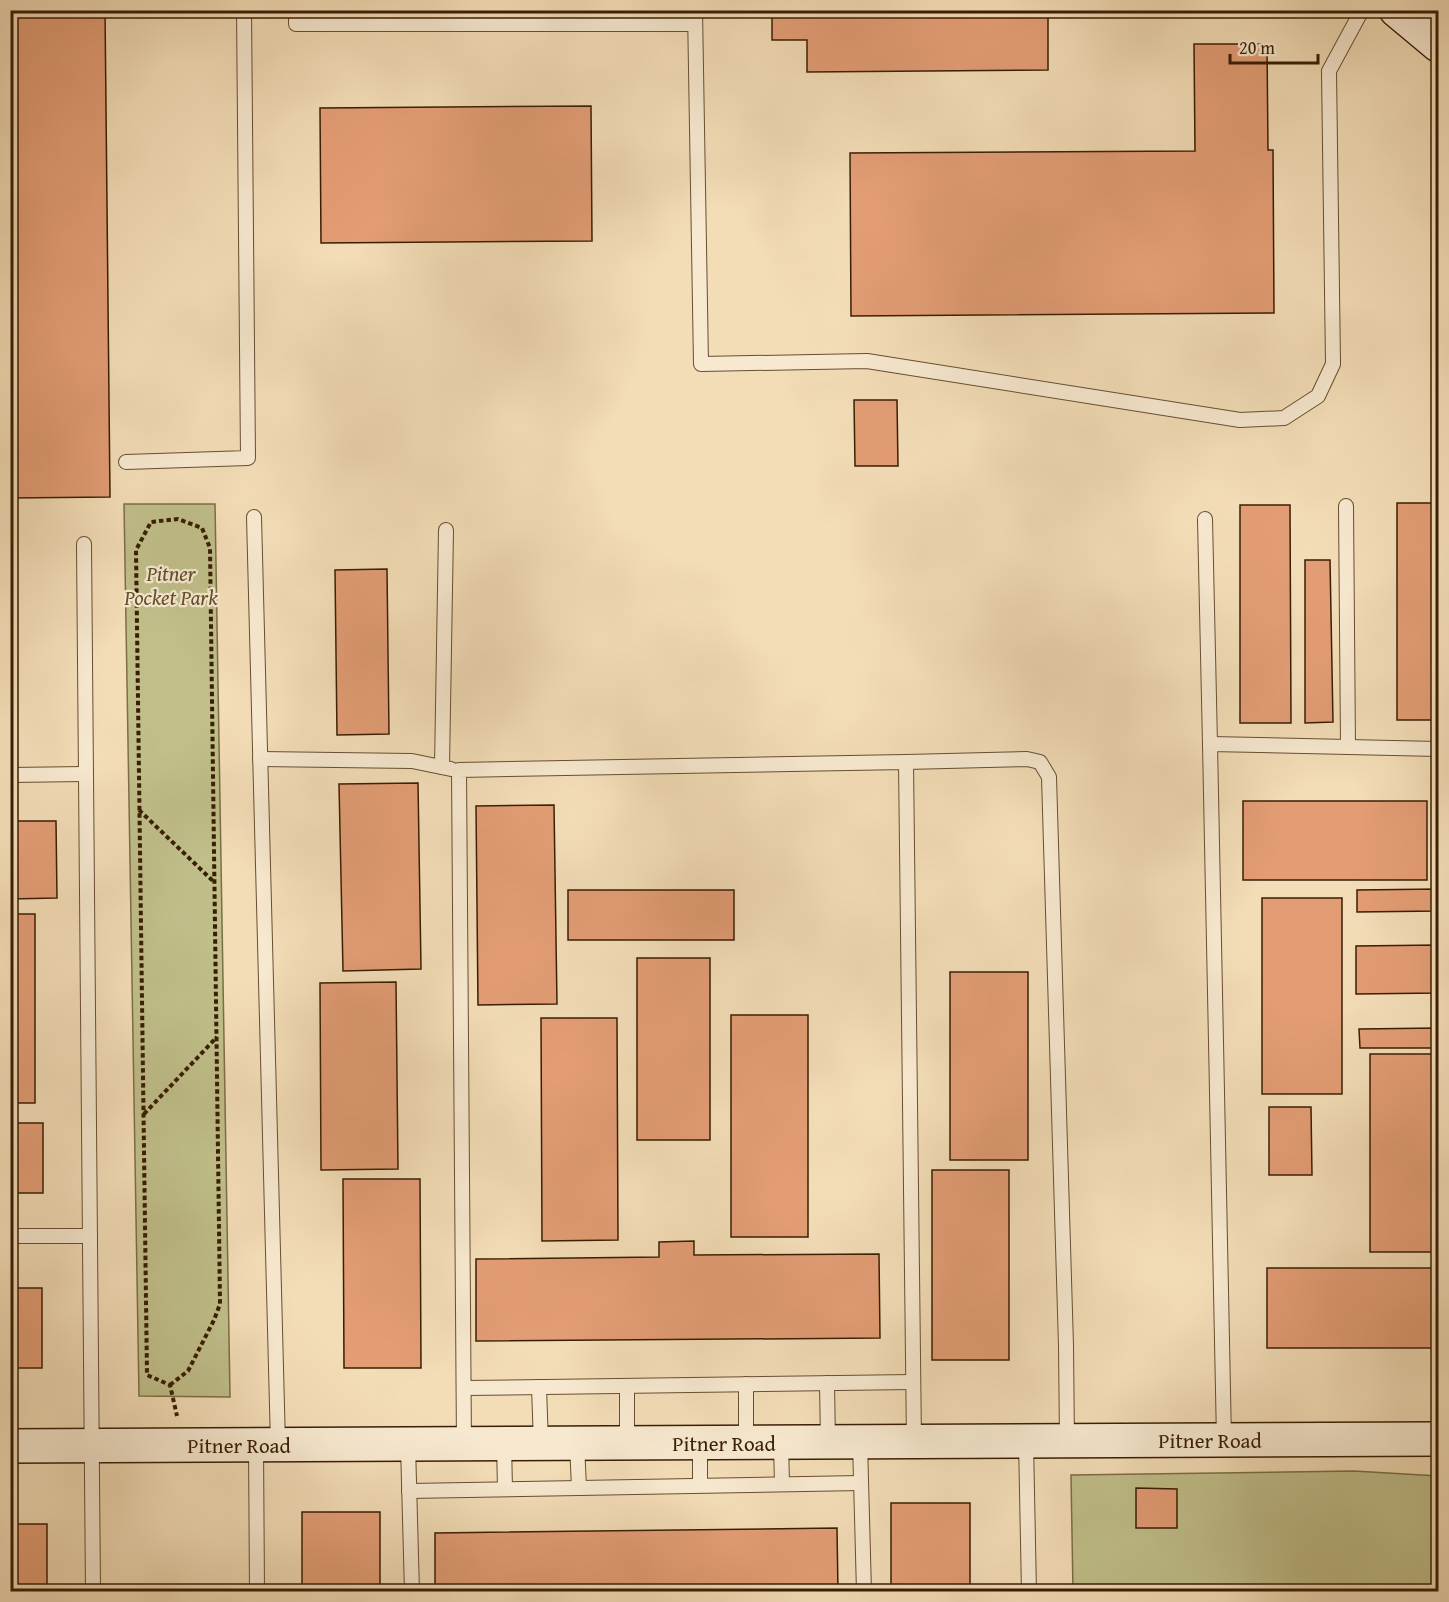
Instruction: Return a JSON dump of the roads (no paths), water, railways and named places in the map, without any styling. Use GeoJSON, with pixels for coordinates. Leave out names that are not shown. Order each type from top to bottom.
{"type":"FeatureCollection","features":[{"type":"Feature","properties":{"kind":"street"},"geometry":{"type":"LineString","coordinates":[[1396,10],[1438,45]]}},
{"type":"Feature","properties":{"kind":"street","name":"Pitner Road"},"geometry":{"type":"LineString","coordinates":[[10,1446],[1438,1439]]}},
{"type":"Feature","properties":{"kind":"lane"},"geometry":{"type":"LineString","coordinates":[[126,462],[248,458],[244,10]]}},
{"type":"Feature","properties":{"kind":"lane"},"geometry":{"type":"LineString","coordinates":[[296,10],[296,24],[695,17],[701,364],[867,361],[1240,420],[1284,418],[1318,396],[1333,364],[1329,71],[1362,10]]}},
{"type":"Feature","properties":{"kind":"lane"},"geometry":{"type":"LineString","coordinates":[[1347,506],[1348,747]]}},
{"type":"Feature","properties":{"kind":"lane"},"geometry":{"type":"LineString","coordinates":[[254,517],[260,759],[267,1445],[257,1592]]}},
{"type":"Feature","properties":{"kind":"lane"},"geometry":{"type":"LineString","coordinates":[[1205,519],[1224,1440]]}},
{"type":"Feature","properties":{"kind":"lane"},"geometry":{"type":"LineString","coordinates":[[442,767],[446,530]]}},
{"type":"Feature","properties":{"kind":"lane"},"geometry":{"type":"LineString","coordinates":[[84,544],[93,1592]]}},
{"type":"Feature","properties":{"kind":"lane"},"geometry":{"type":"LineString","coordinates":[[1210,744],[1438,748]]}},
{"type":"Feature","properties":{"kind":"lane"},"geometry":{"type":"LineString","coordinates":[[260,759],[412,761],[459,770],[1027,759],[1040,762],[1049,777],[1066,1346],[1066,1441]]}},
{"type":"Feature","properties":{"kind":"lane"},"geometry":{"type":"LineString","coordinates":[[906,762],[914,1442]]}},
{"type":"Feature","properties":{"kind":"lane"},"geometry":{"type":"LineString","coordinates":[[459,770],[464,1444]]}},
{"type":"Feature","properties":{"kind":"lane"},"geometry":{"type":"LineString","coordinates":[[10,775],[85,774]]}},
{"type":"Feature","properties":{"kind":"lane"},"geometry":{"type":"LineString","coordinates":[[10,1236],[90,1236]]}},
{"type":"Feature","properties":{"kind":"lane"},"geometry":{"type":"LineString","coordinates":[[464,1388],[913,1382]]}},
{"type":"Feature","properties":{"kind":"lane"},"geometry":{"type":"LineString","coordinates":[[827,1383],[828,1442]]}},
{"type":"Feature","properties":{"kind":"lane"},"geometry":{"type":"LineString","coordinates":[[746,1384],[746,1443]]}},
{"type":"Feature","properties":{"kind":"lane"},"geometry":{"type":"LineString","coordinates":[[627,1386],[627,1443]]}},
{"type":"Feature","properties":{"kind":"lane"},"geometry":{"type":"LineString","coordinates":[[539,1387],[541,1444]]}},
{"type":"Feature","properties":{"kind":"lane"},"geometry":{"type":"LineString","coordinates":[[1026,1441],[1029,1592]]}},
{"type":"Feature","properties":{"kind":"lane"},"geometry":{"type":"LineString","coordinates":[[860,1442],[864,1592]]}},
{"type":"Feature","properties":{"kind":"lane"},"geometry":{"type":"LineString","coordinates":[[700,1443],[700,1485]]}},
{"type":"Feature","properties":{"kind":"lane"},"geometry":{"type":"LineString","coordinates":[[781,1443],[782,1484]]}},
{"type":"Feature","properties":{"kind":"lane"},"geometry":{"type":"LineString","coordinates":[[504,1444],[505,1489]]}},
{"type":"Feature","properties":{"kind":"lane"},"geometry":{"type":"LineString","coordinates":[[577,1444],[579,1488]]}},
{"type":"Feature","properties":{"kind":"lane"},"geometry":{"type":"LineString","coordinates":[[408,1445],[412,1592]]}},
{"type":"Feature","properties":{"kind":"lane"},"geometry":{"type":"LineString","coordinates":[[409,1491],[861,1483]]}},
{"type":"Feature","properties":{"kind":"park label","name":"Pitner Pocket Park"},"geometry":{"type":"Point","coordinates":[171,585]}}]}
